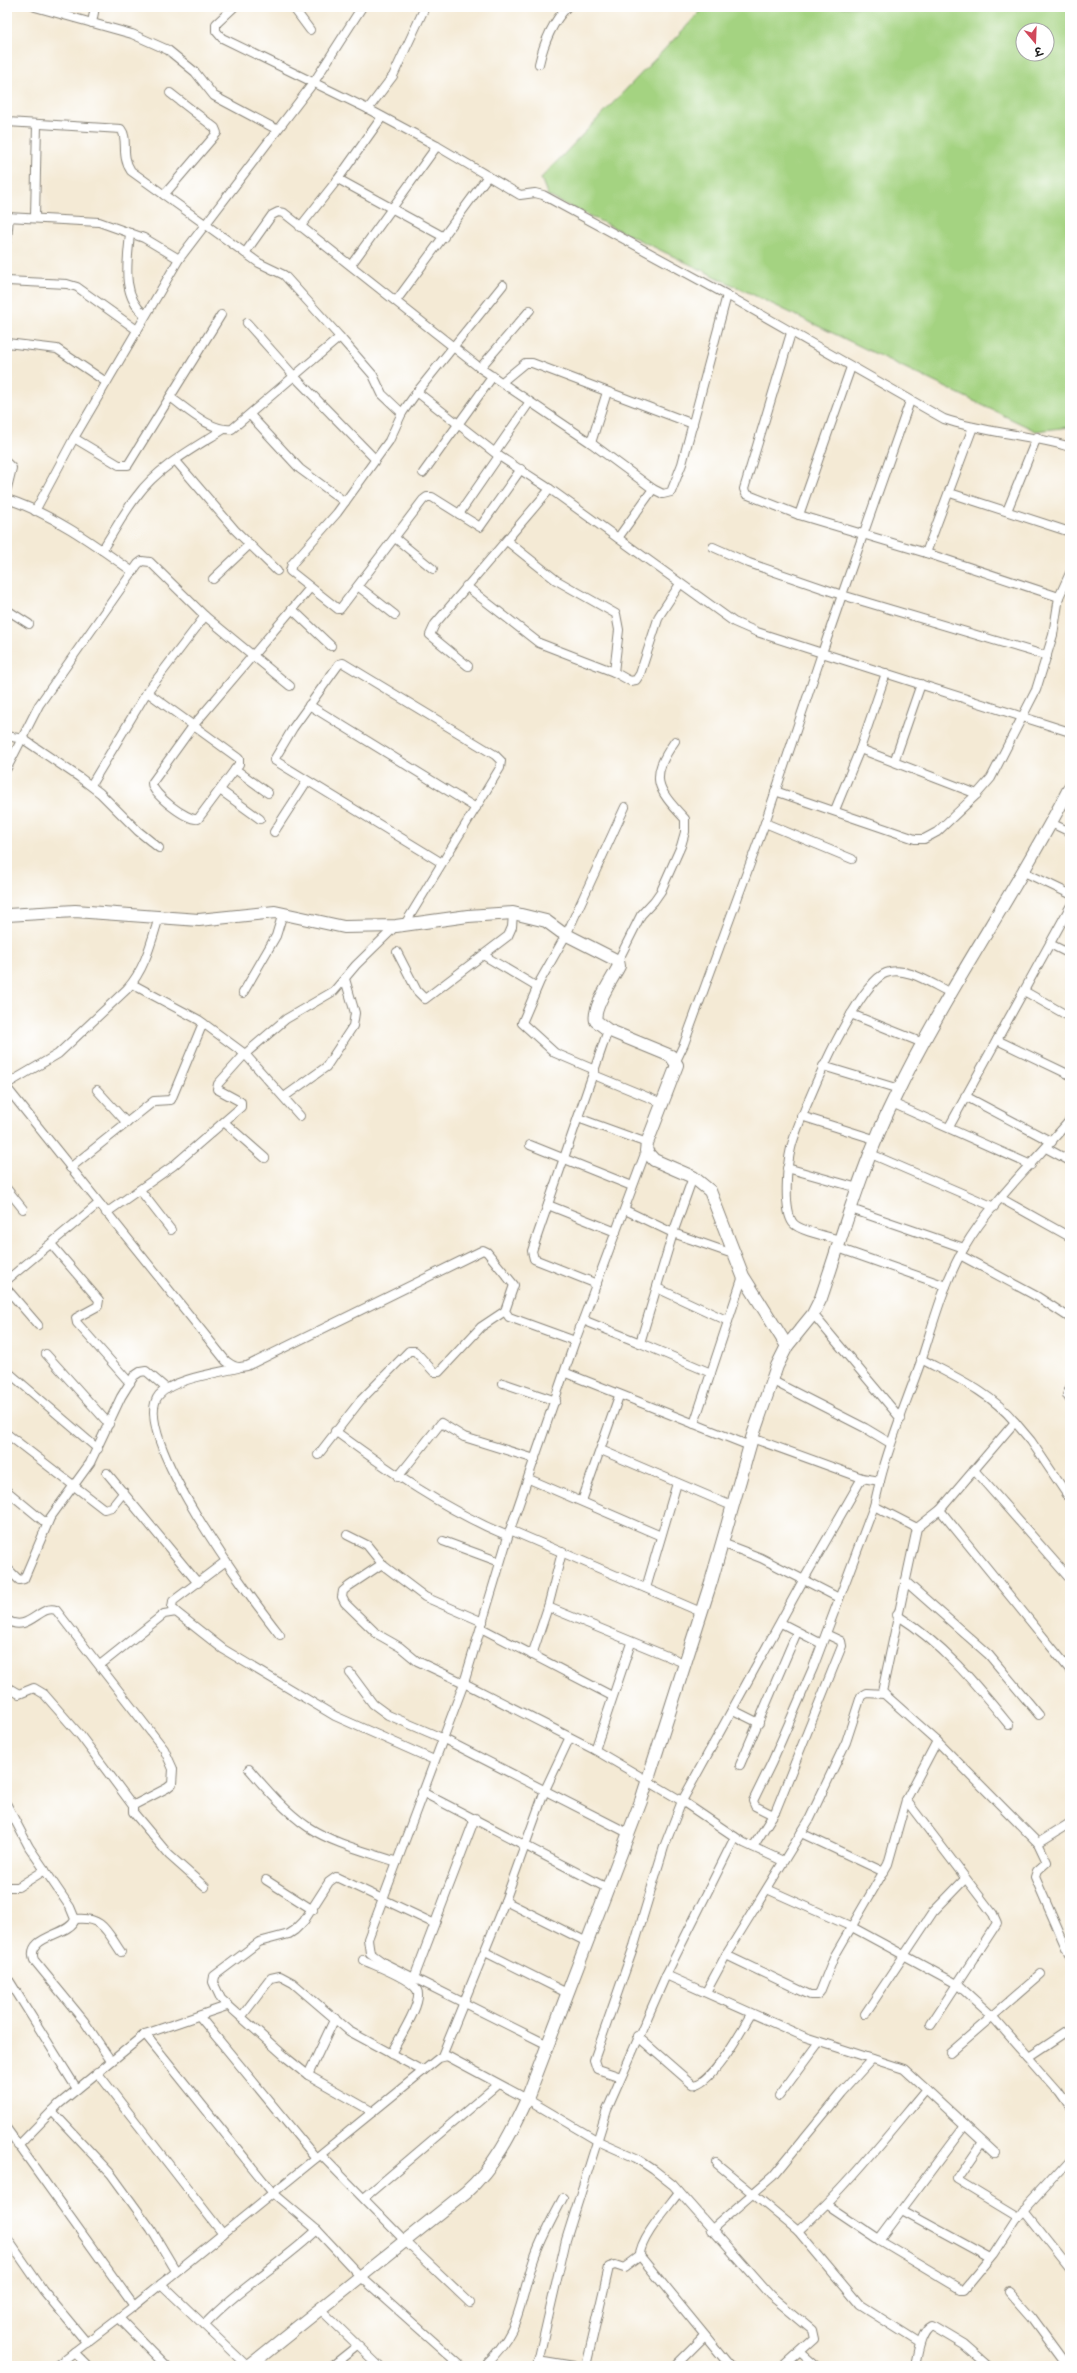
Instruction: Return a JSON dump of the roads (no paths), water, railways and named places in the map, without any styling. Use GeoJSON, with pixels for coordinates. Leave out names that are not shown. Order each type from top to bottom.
{"type":"FeatureCollection","features":[{"type":"Feature","properties":{"kind":"street"},"geometry":{"type":"LineString","coordinates":[[35,7],[132,34],[168,50],[186,64],[214,96],[276,129]]}},
{"type":"Feature","properties":{"kind":"street"},"geometry":{"type":"LineString","coordinates":[[92,23],[95,7]]}},
{"type":"Feature","properties":{"kind":"street"},"geometry":{"type":"LineString","coordinates":[[234,7],[224,10],[215,28],[222,38],[368,109],[437,146],[520,195],[535,193],[543,195],[728,295],[790,333],[944,419],[973,426],[1037,437],[1070,447]]}},
{"type":"Feature","properties":{"kind":"street"},"geometry":{"type":"LineString","coordinates":[[293,7],[310,30]]}},
{"type":"Feature","properties":{"kind":"street"},"geometry":{"type":"LineString","coordinates":[[35,511],[106,382],[179,259],[206,225],[276,129],[314,82],[362,7]]}},
{"type":"Feature","properties":{"kind":"street"},"geometry":{"type":"LineString","coordinates":[[368,109],[393,76],[425,7]]}},
{"type":"Feature","properties":{"kind":"street"},"geometry":{"type":"LineString","coordinates":[[539,64],[550,31],[555,21],[567,7]]}},
{"type":"Feature","properties":{"kind":"street"},"geometry":{"type":"LineString","coordinates":[[164,195],[217,133],[215,128],[170,93]]}},
{"type":"Feature","properties":{"kind":"street"},"geometry":{"type":"LineString","coordinates":[[300,227],[338,179],[382,117]]}},
{"type":"Feature","properties":{"kind":"street"},"geometry":{"type":"LineString","coordinates":[[7,122],[121,129],[124,135],[124,154],[128,166],[144,181],[259,263],[284,275],[367,367],[382,394],[402,413]]}},
{"type":"Feature","properties":{"kind":"street"},"geometry":{"type":"LineString","coordinates":[[35,218],[37,124]]}},
{"type":"Feature","properties":{"kind":"street"},"geometry":{"type":"LineString","coordinates":[[351,265],[391,206],[437,146]]}},
{"type":"Feature","properties":{"kind":"street"},"geometry":{"type":"LineString","coordinates":[[396,301],[488,176]]}},
{"type":"Feature","properties":{"kind":"street"},"geometry":{"type":"LineString","coordinates":[[338,179],[391,206],[444,237]]}},
{"type":"Feature","properties":{"kind":"street"},"geometry":{"type":"LineString","coordinates":[[246,253],[267,221],[275,213],[284,213],[480,368],[502,382],[529,403],[591,443],[653,489],[663,494],[670,492],[682,464],[728,295]]}},
{"type":"Feature","properties":{"kind":"street"},"geometry":{"type":"LineString","coordinates":[[7,240],[8,217],[98,222],[144,238],[179,259]]}},
{"type":"Feature","properties":{"kind":"street"},"geometry":{"type":"LineString","coordinates":[[130,233],[128,283],[137,305],[145,314]]}},
{"type":"Feature","properties":{"kind":"street"},"geometry":{"type":"LineString","coordinates":[[7,281],[67,284],[76,287],[137,330]]}},
{"type":"Feature","properties":{"kind":"street"},"geometry":{"type":"LineString","coordinates":[[503,285],[417,392],[402,413],[389,441],[345,502],[290,568],[292,574],[340,609],[359,587],[427,497],[432,497],[477,527],[481,527],[521,469]]}},
{"type":"Feature","properties":{"kind":"street"},"geometry":{"type":"LineString","coordinates":[[480,368],[530,310]]}},
{"type":"Feature","properties":{"kind":"street"},"geometry":{"type":"LineString","coordinates":[[74,438],[119,465],[128,465],[221,315]]}},
{"type":"Feature","properties":{"kind":"street"},"geometry":{"type":"LineString","coordinates":[[248,323],[294,376],[375,459]]}},
{"type":"Feature","properties":{"kind":"street"},"geometry":{"type":"LineString","coordinates":[[790,333],[744,489],[748,496],[799,515],[926,553],[1059,597]]}},
{"type":"Feature","properties":{"kind":"street"},"geometry":{"type":"LineString","coordinates":[[102,550],[137,495],[154,477],[224,429],[235,427],[340,337]]}},
{"type":"Feature","properties":{"kind":"street"},"geometry":{"type":"LineString","coordinates":[[7,343],[57,349],[106,382]]}},
{"type":"Feature","properties":{"kind":"street"},"geometry":{"type":"LineString","coordinates":[[502,382],[522,365],[528,363],[693,424]]}},
{"type":"Feature","properties":{"kind":"street"},"geometry":{"type":"LineString","coordinates":[[799,515],[851,366]]}},
{"type":"Feature","properties":{"kind":"street"},"geometry":{"type":"LineString","coordinates":[[423,473],[456,424],[493,376]]}},
{"type":"Feature","properties":{"kind":"street"},"geometry":{"type":"LineString","coordinates":[[417,392],[456,424],[497,454],[550,489],[680,584],[744,628],[1070,732]]}},
{"type":"Feature","properties":{"kind":"street"},"geometry":{"type":"LineString","coordinates":[[591,443],[607,392]]}},
{"type":"Feature","properties":{"kind":"street"},"geometry":{"type":"LineString","coordinates":[[170,397],[210,423],[224,429]]}},
{"type":"Feature","properties":{"kind":"street"},"geometry":{"type":"LineString","coordinates":[[548,2045],[373,1956],[368,1949],[368,1939],[442,1738],[464,1683],[509,1533],[566,1373],[575,1341],[625,1210],[632,1186],[662,1103],[677,1068],[676,1061],[684,1044],[765,823],[822,653],[910,400]]}},
{"type":"Feature","properties":{"kind":"street"},"geometry":{"type":"LineString","coordinates":[[459,514],[529,403]]}},
{"type":"Feature","properties":{"kind":"street"},"geometry":{"type":"LineString","coordinates":[[250,415],[300,469],[345,502]]}},
{"type":"Feature","properties":{"kind":"street"},"geometry":{"type":"LineString","coordinates":[[926,553],[950,493],[973,426]]}},
{"type":"Feature","properties":{"kind":"street"},"geometry":{"type":"LineString","coordinates":[[1008,511],[1037,437]]}},
{"type":"Feature","properties":{"kind":"street"},"geometry":{"type":"LineString","coordinates":[[176,461],[250,544],[277,571]]}},
{"type":"Feature","properties":{"kind":"street"},"geometry":{"type":"LineString","coordinates":[[7,463],[12,468],[13,472],[7,488]]}},
{"type":"Feature","properties":{"kind":"street"},"geometry":{"type":"LineString","coordinates":[[468,666],[430,635],[435,624],[550,489]]}},
{"type":"Feature","properties":{"kind":"street"},"geometry":{"type":"LineString","coordinates":[[618,538],[653,489]]}},
{"type":"Feature","properties":{"kind":"street"},"geometry":{"type":"LineString","coordinates":[[950,493],[1070,532]]}},
{"type":"Feature","properties":{"kind":"street"},"geometry":{"type":"LineString","coordinates":[[7,500],[35,511],[87,539],[133,572]]}},
{"type":"Feature","properties":{"kind":"street"},"geometry":{"type":"LineString","coordinates":[[395,538],[433,569]]}},
{"type":"Feature","properties":{"kind":"street"},"geometry":{"type":"LineString","coordinates":[[507,541],[556,580],[616,614],[619,630],[614,672]]}},
{"type":"Feature","properties":{"kind":"street"},"geometry":{"type":"LineString","coordinates":[[214,579],[250,544]]}},
{"type":"Feature","properties":{"kind":"street"},"geometry":{"type":"LineString","coordinates":[[713,546],[749,563],[842,595],[1047,656]]}},
{"type":"Feature","properties":{"kind":"street"},"geometry":{"type":"LineString","coordinates":[[7,768],[39,705],[142,561],[150,562],[206,616],[252,656],[290,686]]}},
{"type":"Feature","properties":{"kind":"street"},"geometry":{"type":"LineString","coordinates":[[775,791],[920,839],[938,832],[977,794],[991,778],[1023,717],[1036,690],[1047,656],[1059,597],[1070,573]]}},
{"type":"Feature","properties":{"kind":"street"},"geometry":{"type":"LineString","coordinates":[[466,586],[540,643],[614,672],[630,682],[638,678],[658,616],[680,584]]}},
{"type":"Feature","properties":{"kind":"street"},"geometry":{"type":"LineString","coordinates":[[359,587],[395,616]]}},
{"type":"Feature","properties":{"kind":"street"},"geometry":{"type":"LineString","coordinates":[[147,692],[193,726],[240,759],[235,769],[200,818],[195,820],[174,808],[151,786],[153,780],[193,726],[310,588]]}},
{"type":"Feature","properties":{"kind":"street"},"geometry":{"type":"LineString","coordinates":[[292,609],[331,646]]}},
{"type":"Feature","properties":{"kind":"street"},"geometry":{"type":"LineString","coordinates":[[7,610],[29,624]]}},
{"type":"Feature","properties":{"kind":"street"},"geometry":{"type":"LineString","coordinates":[[90,785],[147,692],[206,616]]}},
{"type":"Feature","properties":{"kind":"street"},"geometry":{"type":"LineString","coordinates":[[106,1213],[173,1166],[243,1105],[219,1091],[217,1087],[245,1054],[286,1019],[334,991],[344,979],[401,925],[442,864],[500,768],[501,761],[495,755],[343,664],[337,666],[274,758],[276,762],[442,864]]}},
{"type":"Feature","properties":{"kind":"street"},"geometry":{"type":"LineString","coordinates":[[835,810],[860,748],[886,673]]}},
{"type":"Feature","properties":{"kind":"street"},"geometry":{"type":"LineString","coordinates":[[894,762],[921,684]]}},
{"type":"Feature","properties":{"kind":"street"},"geometry":{"type":"LineString","coordinates":[[310,705],[476,808]]}},
{"type":"Feature","properties":{"kind":"street"},"geometry":{"type":"LineString","coordinates":[[7,736],[22,738],[90,785],[138,831],[159,848]]}},
{"type":"Feature","properties":{"kind":"street"},"geometry":{"type":"LineString","coordinates":[[675,741],[663,758],[659,767],[659,777],[664,797],[685,819],[685,832],[658,897],[641,915],[618,961],[619,966],[596,1013],[596,1021],[608,1030],[665,1053],[676,1061]]}},
{"type":"Feature","properties":{"kind":"street"},"geometry":{"type":"LineString","coordinates":[[860,748],[977,794]]}},
{"type":"Feature","properties":{"kind":"street"},"geometry":{"type":"LineString","coordinates":[[235,769],[268,793]]}},
{"type":"Feature","properties":{"kind":"street"},"geometry":{"type":"LineString","coordinates":[[274,832],[307,781]]}},
{"type":"Feature","properties":{"kind":"street"},"geometry":{"type":"LineString","coordinates":[[161,2284],[248,2366],[478,2181],[493,2163],[508,2139],[527,2099],[567,1993],[609,1889],[648,1781],[701,1612],[751,1442],[772,1381],[787,1346],[813,1314],[858,1188],[899,1089],[951,993],[1024,872],[1070,787]]}},
{"type":"Feature","properties":{"kind":"street"},"geometry":{"type":"LineString","coordinates":[[220,790],[260,819]]}},
{"type":"Feature","properties":{"kind":"street"},"geometry":{"type":"LineString","coordinates":[[625,806],[567,933],[537,987],[523,1018],[523,1026],[555,1052],[594,1072],[662,1103]]}},
{"type":"Feature","properties":{"kind":"street"},"geometry":{"type":"LineString","coordinates":[[765,823],[852,859]]}},
{"type":"Feature","properties":{"kind":"street"},"geometry":{"type":"LineString","coordinates":[[1051,823],[1070,832]]}},
{"type":"Feature","properties":{"kind":"street"},"geometry":{"type":"LineString","coordinates":[[1024,872],[1070,894]]}},
{"type":"Feature","properties":{"kind":"street"},"geometry":{"type":"LineString","coordinates":[[949,1127],[1070,907]]}},
{"type":"Feature","properties":{"kind":"street"},"geometry":{"type":"LineString","coordinates":[[7,915],[75,911],[199,920],[255,913],[283,913],[331,926],[401,925],[496,912],[513,913],[532,916],[618,961]]}},
{"type":"Feature","properties":{"kind":"street"},"geometry":{"type":"LineString","coordinates":[[244,993],[276,936],[283,913]]}},
{"type":"Feature","properties":{"kind":"street"},"geometry":{"type":"LineString","coordinates":[[397,952],[417,991],[422,999],[425,999],[511,932],[513,913]]}},
{"type":"Feature","properties":{"kind":"street"},"geometry":{"type":"LineString","coordinates":[[7,1084],[58,1054],[132,984],[144,963],[159,917]]}},
{"type":"Feature","properties":{"kind":"street"},"geometry":{"type":"LineString","coordinates":[[1050,944],[1070,954]]}},
{"type":"Feature","properties":{"kind":"street"},"geometry":{"type":"LineString","coordinates":[[483,955],[537,987]]}},
{"type":"Feature","properties":{"kind":"street"},"geometry":{"type":"LineString","coordinates":[[946,1286],[800,1228],[792,1222],[787,1192],[786,1168],[802,1116],[823,1066],[851,1014],[875,980],[881,975],[892,971],[908,973],[951,993]]}},
{"type":"Feature","properties":{"kind":"street"},"geometry":{"type":"LineString","coordinates":[[284,1097],[326,1067],[353,1026],[356,1013],[344,979]]}},
{"type":"Feature","properties":{"kind":"street"},"geometry":{"type":"LineString","coordinates":[[132,984],[204,1024],[245,1054],[300,1116]]}},
{"type":"Feature","properties":{"kind":"street"},"geometry":{"type":"LineString","coordinates":[[1024,990],[1070,1017]]}},
{"type":"Feature","properties":{"kind":"street"},"geometry":{"type":"LineString","coordinates":[[851,1014],[923,1043]]}},
{"type":"Feature","properties":{"kind":"street"},"geometry":{"type":"LineString","coordinates":[[70,1168],[154,1101],[171,1100],[204,1024]]}},
{"type":"Feature","properties":{"kind":"street"},"geometry":{"type":"LineString","coordinates":[[597,1284],[534,1259],[532,1251],[608,1030]]}},
{"type":"Feature","properties":{"kind":"street"},"geometry":{"type":"LineString","coordinates":[[997,1040],[1070,1075]]}},
{"type":"Feature","properties":{"kind":"street"},"geometry":{"type":"LineString","coordinates":[[823,1066],[899,1089]]}},
{"type":"Feature","properties":{"kind":"street"},"geometry":{"type":"LineString","coordinates":[[7,1088],[98,1204],[226,1361],[238,1368]]}},
{"type":"Feature","properties":{"kind":"street"},"geometry":{"type":"LineString","coordinates":[[97,1090],[127,1123]]}},
{"type":"Feature","properties":{"kind":"street"},"geometry":{"type":"LineString","coordinates":[[965,1096],[1052,1142]]}},
{"type":"Feature","properties":{"kind":"street"},"geometry":{"type":"LineString","coordinates":[[892,1103],[949,1127],[1031,1165]]}},
{"type":"Feature","properties":{"kind":"street"},"geometry":{"type":"LineString","coordinates":[[802,1116],[877,1140]]}},
{"type":"Feature","properties":{"kind":"street"},"geometry":{"type":"LineString","coordinates":[[578,1118],[646,1147],[654,1160],[693,1177],[710,1191],[715,1200],[733,1254],[743,1276],[787,1346]]}},
{"type":"Feature","properties":{"kind":"street"},"geometry":{"type":"LineString","coordinates":[[773,1814],[752,1803],[772,1762],[826,1634],[874,1506],[890,1443],[901,1419],[946,1286],[962,1252],[994,1207],[1070,1120]]}},
{"type":"Feature","properties":{"kind":"street"},"geometry":{"type":"LineString","coordinates":[[224,1122],[265,1158]]}},
{"type":"Feature","properties":{"kind":"street"},"geometry":{"type":"LineString","coordinates":[[530,1145],[565,1157],[632,1186]]}},
{"type":"Feature","properties":{"kind":"street"},"geometry":{"type":"LineString","coordinates":[[1046,1148],[1070,1161]]}},
{"type":"Feature","properties":{"kind":"street"},"geometry":{"type":"LineString","coordinates":[[871,1154],[994,1207]]}},
{"type":"Feature","properties":{"kind":"street"},"geometry":{"type":"LineString","coordinates":[[786,1168],[858,1188]]}},
{"type":"Feature","properties":{"kind":"street"},"geometry":{"type":"LineString","coordinates":[[640,1343],[673,1233],[693,1177]]}},
{"type":"Feature","properties":{"kind":"street"},"geometry":{"type":"LineString","coordinates":[[7,1189],[23,1209]]}},
{"type":"Feature","properties":{"kind":"street"},"geometry":{"type":"LineString","coordinates":[[140,1190],[171,1230]]}},
{"type":"Feature","properties":{"kind":"street"},"geometry":{"type":"LineString","coordinates":[[1002,1199],[1070,1237]]}},
{"type":"Feature","properties":{"kind":"street"},"geometry":{"type":"LineString","coordinates":[[7,1280],[98,1204]]}},
{"type":"Feature","properties":{"kind":"street"},"geometry":{"type":"LineString","coordinates":[[548,1205],[616,1232]]}},
{"type":"Feature","properties":{"kind":"street"},"geometry":{"type":"LineString","coordinates":[[851,1209],[962,1252],[1038,1297],[1070,1318]]}},
{"type":"Feature","properties":{"kind":"street"},"geometry":{"type":"LineString","coordinates":[[625,1210],[673,1233],[733,1254]]}},
{"type":"Feature","properties":{"kind":"street"},"geometry":{"type":"LineString","coordinates":[[51,1244],[99,1300],[98,1306],[76,1318],[77,1323],[130,1383]]}},
{"type":"Feature","properties":{"kind":"street"},"geometry":{"type":"LineString","coordinates":[[280,1635],[258,1608],[226,1561],[177,1483],[160,1443],[153,1414],[154,1405],[159,1395],[167,1389],[185,1382],[247,1366],[483,1250],[487,1252],[514,1285],[505,1311],[481,1327],[439,1372],[434,1372],[415,1351],[409,1352],[360,1401],[318,1455]]}},
{"type":"Feature","properties":{"kind":"street"},"geometry":{"type":"LineString","coordinates":[[694,1424],[743,1276]]}},
{"type":"Feature","properties":{"kind":"street"},"geometry":{"type":"LineString","coordinates":[[7,1288],[38,1325]]}},
{"type":"Feature","properties":{"kind":"street"},"geometry":{"type":"LineString","coordinates":[[657,1288],[728,1321]]}},
{"type":"Feature","properties":{"kind":"street"},"geometry":{"type":"LineString","coordinates":[[505,1311],[512,1319],[575,1341]]}},
{"type":"Feature","properties":{"kind":"street"},"geometry":{"type":"LineString","coordinates":[[813,1314],[901,1419]]}},
{"type":"Feature","properties":{"kind":"street"},"geometry":{"type":"LineString","coordinates":[[584,1320],[711,1373]]}},
{"type":"Feature","properties":{"kind":"street"},"geometry":{"type":"LineString","coordinates":[[46,1354],[109,1424]]}},
{"type":"Feature","properties":{"kind":"street"},"geometry":{"type":"LineString","coordinates":[[921,1359],[990,1397],[1002,1407],[1031,1441],[1070,1499]]}},
{"type":"Feature","properties":{"kind":"street"},"geometry":{"type":"LineString","coordinates":[[7,1371],[98,1449]]}},
{"type":"Feature","properties":{"kind":"street"},"geometry":{"type":"LineString","coordinates":[[7,1568],[19,1580],[24,1579],[47,1524],[75,1485],[98,1449],[130,1383],[140,1372],[146,1371],[167,1389]]}},
{"type":"Feature","properties":{"kind":"street"},"geometry":{"type":"LineString","coordinates":[[566,1373],[619,1396],[694,1424],[862,1478],[880,1481]]}},
{"type":"Feature","properties":{"kind":"street"},"geometry":{"type":"LineString","coordinates":[[772,1381],[865,1428],[890,1443]]}},
{"type":"Feature","properties":{"kind":"street"},"geometry":{"type":"LineString","coordinates":[[503,1382],[556,1401]]}},
{"type":"Feature","properties":{"kind":"street"},"geometry":{"type":"LineString","coordinates":[[1070,1388],[1067,1395],[1070,1400]]}},
{"type":"Feature","properties":{"kind":"street"},"geometry":{"type":"LineString","coordinates":[[582,1501],[619,1396]]}},
{"type":"Feature","properties":{"kind":"street"},"geometry":{"type":"LineString","coordinates":[[1015,1422],[940,1510],[917,1528],[904,1580],[882,1689],[884,1694],[938,1741],[1038,1843],[1047,1862],[1037,1871],[1035,1877],[1070,1957]]}},
{"type":"Feature","properties":{"kind":"street"},"geometry":{"type":"LineString","coordinates":[[398,1477],[440,1423],[464,1437],[535,1459]]}},
{"type":"Feature","properties":{"kind":"street"},"geometry":{"type":"LineString","coordinates":[[336,1431],[398,1477],[435,1500],[509,1533],[562,1552],[701,1612]]}},
{"type":"Feature","properties":{"kind":"street"},"geometry":{"type":"LineString","coordinates":[[8,1438],[75,1485],[104,1509],[112,1508],[124,1492]]}},
{"type":"Feature","properties":{"kind":"street"},"geometry":{"type":"LineString","coordinates":[[601,1450],[732,1506]]}},
{"type":"Feature","properties":{"kind":"street"},"geometry":{"type":"LineString","coordinates":[[974,1470],[1070,1579]]}},
{"type":"Feature","properties":{"kind":"street"},"geometry":{"type":"LineString","coordinates":[[107,1474],[124,1492],[198,1582]]}},
{"type":"Feature","properties":{"kind":"street"},"geometry":{"type":"LineString","coordinates":[[621,2077],[597,2068],[594,2063],[636,1939],[664,1847],[682,1801],[780,1623],[800,1578],[862,1478]]}},
{"type":"Feature","properties":{"kind":"street"},"geometry":{"type":"LineString","coordinates":[[529,1479],[661,1536]]}},
{"type":"Feature","properties":{"kind":"street"},"geometry":{"type":"LineString","coordinates":[[646,1588],[677,1483]]}},
{"type":"Feature","properties":{"kind":"street"},"geometry":{"type":"LineString","coordinates":[[7,1491],[47,1524]]}},
{"type":"Feature","properties":{"kind":"street"},"geometry":{"type":"LineString","coordinates":[[874,1506],[917,1528]]}},
{"type":"Feature","properties":{"kind":"street"},"geometry":{"type":"LineString","coordinates":[[940,1510],[1070,1670]]}},
{"type":"Feature","properties":{"kind":"street"},"geometry":{"type":"LineString","coordinates":[[347,1535],[367,1545],[382,1564],[425,1597],[482,1625],[532,1655],[612,1696]]}},
{"type":"Feature","properties":{"kind":"street"},"geometry":{"type":"LineString","coordinates":[[443,1541],[500,1562]]}},
{"type":"Feature","properties":{"kind":"street"},"geometry":{"type":"LineString","coordinates":[[722,1542],[800,1578],[839,1598]]}},
{"type":"Feature","properties":{"kind":"street"},"geometry":{"type":"LineString","coordinates":[[532,1655],[548,1607],[562,1552]]}},
{"type":"Feature","properties":{"kind":"street"},"geometry":{"type":"LineString","coordinates":[[226,1561],[173,1601],[172,1607],[176,1612],[223,1649],[335,1716],[434,1760]]}},
{"type":"Feature","properties":{"kind":"street"},"geometry":{"type":"LineString","coordinates":[[382,1564],[344,1591],[342,1597],[345,1603],[377,1634],[400,1647],[417,1661],[464,1683],[569,1739],[595,1750],[682,1801],[735,1837],[783,1861]]}},
{"type":"Feature","properties":{"kind":"street"},"geometry":{"type":"LineString","coordinates":[[904,1580],[988,1655],[1039,1716]]}},
{"type":"Feature","properties":{"kind":"street"},"geometry":{"type":"LineString","coordinates":[[548,1607],[632,1643],[684,1663]]}},
{"type":"Feature","properties":{"kind":"street"},"geometry":{"type":"LineString","coordinates":[[7,1620],[16,1623],[23,1623],[47,1610],[56,1610],[100,1664],[164,1749],[173,1769],[174,1779],[167,1788],[133,1806]]}},
{"type":"Feature","properties":{"kind":"street"},"geometry":{"type":"LineString","coordinates":[[100,1664],[164,1614],[176,1612]]}},
{"type":"Feature","properties":{"kind":"street"},"geometry":{"type":"LineString","coordinates":[[897,1615],[919,1628],[949,1655],[1009,1725]]}},
{"type":"Feature","properties":{"kind":"street"},"geometry":{"type":"LineString","coordinates":[[780,1623],[822,1644]]}},
{"type":"Feature","properties":{"kind":"street"},"geometry":{"type":"LineString","coordinates":[[740,1766],[797,1632]]}},
{"type":"Feature","properties":{"kind":"street"},"geometry":{"type":"LineString","coordinates":[[753,1847],[773,1814],[842,1646],[840,1641],[826,1634]]}},
{"type":"Feature","properties":{"kind":"street"},"geometry":{"type":"LineString","coordinates":[[595,1750],[612,1696],[632,1643]]}},
{"type":"Feature","properties":{"kind":"street"},"geometry":{"type":"LineString","coordinates":[[350,1673],[380,1710],[442,1738],[628,1833]]}},
{"type":"Feature","properties":{"kind":"street"},"geometry":{"type":"LineString","coordinates":[[7,1687],[19,1694],[34,1688],[44,1694],[80,1735],[133,1806],[136,1816],[169,1855],[204,1887]]}},
{"type":"Feature","properties":{"kind":"street"},"geometry":{"type":"LineString","coordinates":[[706,1992],[726,1955],[801,1833],[831,1777],[846,1742],[861,1696],[866,1693],[884,1694]]}},
{"type":"Feature","properties":{"kind":"street"},"geometry":{"type":"LineString","coordinates":[[733,1710],[759,1723]]}},
{"type":"Feature","properties":{"kind":"street"},"geometry":{"type":"LineString","coordinates":[[56,2366],[134,2306],[272,2192],[319,2157],[442,2056],[505,1901],[546,1790],[569,1739]]}},
{"type":"Feature","properties":{"kind":"street"},"geometry":{"type":"LineString","coordinates":[[726,1955],[810,1995],[817,1995],[823,1986],[834,1957],[884,1872],[906,1800],[938,1741]]}},
{"type":"Feature","properties":{"kind":"street"},"geometry":{"type":"LineString","coordinates":[[249,1769],[277,1800],[309,1828],[328,1838],[397,1862]]}},
{"type":"Feature","properties":{"kind":"street"},"geometry":{"type":"LineString","coordinates":[[422,1792],[475,1818],[609,1889]]}},
{"type":"Feature","properties":{"kind":"street"},"geometry":{"type":"LineString","coordinates":[[906,1800],[993,1914],[997,1923],[931,2024]]}},
{"type":"Feature","properties":{"kind":"street"},"geometry":{"type":"LineString","coordinates":[[7,1805],[29,1847],[70,1907],[75,1919],[72,1925],[38,1944],[33,1957],[84,2021],[111,2061]]}},
{"type":"Feature","properties":{"kind":"street"},"geometry":{"type":"LineString","coordinates":[[414,1978],[433,1923],[475,1818]]}},
{"type":"Feature","properties":{"kind":"street"},"geometry":{"type":"LineString","coordinates":[[1038,1843],[1070,1823]]}},
{"type":"Feature","properties":{"kind":"street"},"geometry":{"type":"LineString","coordinates":[[801,1833],[884,1872]]}},
{"type":"Feature","properties":{"kind":"street"},"geometry":{"type":"LineString","coordinates":[[574,2366],[538,2363],[566,2240],[598,2142],[602,2124],[637,2036],[735,1837]]}},
{"type":"Feature","properties":{"kind":"street"},"geometry":{"type":"LineString","coordinates":[[7,1887],[18,1887],[45,1870]]}},
{"type":"Feature","properties":{"kind":"street"},"geometry":{"type":"LineString","coordinates":[[373,2112],[308,2075],[242,2016],[227,2006],[217,1994],[213,1982],[214,1976],[259,1942],[289,1934],[304,1922],[313,1910],[329,1882],[336,1877],[433,1923]]}},
{"type":"Feature","properties":{"kind":"street"},"geometry":{"type":"LineString","coordinates":[[865,2014],[933,1912],[965,1879]]}},
{"type":"Feature","properties":{"kind":"street"},"geometry":{"type":"LineString","coordinates":[[266,1880],[313,1910]]}},
{"type":"Feature","properties":{"kind":"street"},"geometry":{"type":"LineString","coordinates":[[767,1889],[852,1927],[957,1984],[991,2015],[1070,2108]]}},
{"type":"Feature","properties":{"kind":"street"},"geometry":{"type":"LineString","coordinates":[[505,1901],[588,1942]]}},
{"type":"Feature","properties":{"kind":"street"},"geometry":{"type":"LineString","coordinates":[[75,1919],[93,1919],[99,1922],[121,1952]]}},
{"type":"Feature","properties":{"kind":"street"},"geometry":{"type":"LineString","coordinates":[[485,1952],[567,1993]]}},
{"type":"Feature","properties":{"kind":"street"},"geometry":{"type":"LineString","coordinates":[[363,1960],[404,1980],[413,1986],[418,1995],[417,2005],[391,2054]]}},
{"type":"Feature","properties":{"kind":"street"},"geometry":{"type":"LineString","coordinates":[[950,2053],[991,2015],[1041,1974]]}},
{"type":"Feature","properties":{"kind":"street"},"geometry":{"type":"LineString","coordinates":[[666,1975],[706,1992],[751,2014],[819,2042],[904,2070],[994,2153]]}},
{"type":"Feature","properties":{"kind":"street"},"geometry":{"type":"LineString","coordinates":[[242,2016],[264,1985],[271,1978],[280,1976],[293,1983],[349,2031],[423,2071]]}},
{"type":"Feature","properties":{"kind":"street"},"geometry":{"type":"LineString","coordinates":[[7,1977],[77,2089]]}},
{"type":"Feature","properties":{"kind":"street"},"geometry":{"type":"LineString","coordinates":[[18,2146],[77,2089],[145,2034],[200,2017],[227,2006]]}},
{"type":"Feature","properties":{"kind":"street"},"geometry":{"type":"LineString","coordinates":[[637,2036],[692,2084],[699,2085],[706,2081],[723,2059],[751,2014]]}},
{"type":"Feature","properties":{"kind":"street"},"geometry":{"type":"LineString","coordinates":[[200,2017],[319,2157],[364,2198],[404,2240],[470,2303]]}},
{"type":"Feature","properties":{"kind":"street"},"geometry":{"type":"LineString","coordinates":[[308,2075],[335,2018]]}},
{"type":"Feature","properties":{"kind":"street"},"geometry":{"type":"LineString","coordinates":[[1028,2057],[1070,2029]]}},
{"type":"Feature","properties":{"kind":"street"},"geometry":{"type":"LineString","coordinates":[[145,2034],[272,2192],[317,2230],[360,2276],[461,2366]]}},
{"type":"Feature","properties":{"kind":"street"},"geometry":{"type":"LineString","coordinates":[[778,2096],[819,2042]]}},
{"type":"Feature","properties":{"kind":"street"},"geometry":{"type":"LineString","coordinates":[[442,2056],[451,2056],[498,2084],[527,2099],[598,2142],[636,2158],[669,2181],[770,2295],[812,2330],[814,2339],[784,2366]]}},
{"type":"Feature","properties":{"kind":"street"},"geometry":{"type":"LineString","coordinates":[[711,2230],[782,2166],[841,2093],[872,2059]]}},
{"type":"Feature","properties":{"kind":"street"},"geometry":{"type":"LineString","coordinates":[[97,2072],[223,2234]]}},
{"type":"Feature","properties":{"kind":"street"},"geometry":{"type":"LineString","coordinates":[[364,2198],[498,2084]]}},
{"type":"Feature","properties":{"kind":"street"},"geometry":{"type":"LineString","coordinates":[[798,2231],[827,2205],[926,2089]]}},
{"type":"Feature","properties":{"kind":"street"},"geometry":{"type":"LineString","coordinates":[[52,2112],[112,2174],[152,2229],[176,2271]]}},
{"type":"Feature","properties":{"kind":"street"},"geometry":{"type":"LineString","coordinates":[[879,2240],[965,2125]]}},
{"type":"Feature","properties":{"kind":"street"},"geometry":{"type":"LineString","coordinates":[[7,2129],[134,2306]]}},
{"type":"Feature","properties":{"kind":"street"},"geometry":{"type":"LineString","coordinates":[[983,2142],[956,2180],[1018,2217]]}},
{"type":"Feature","properties":{"kind":"street"},"geometry":{"type":"LineString","coordinates":[[827,2205],[879,2240],[961,2289],[967,2287],[990,2258],[1018,2217],[1067,2163]]}},
{"type":"Feature","properties":{"kind":"street"},"geometry":{"type":"LineString","coordinates":[[1067,2163],[1070,2173]]}},
{"type":"Feature","properties":{"kind":"street"},"geometry":{"type":"LineString","coordinates":[[716,2164],[751,2195],[798,2231],[860,2305],[920,2343]]}},
{"type":"Feature","properties":{"kind":"street"},"geometry":{"type":"LineString","coordinates":[[679,2192],[646,2238],[639,2250],[640,2256],[730,2366]]}},
{"type":"Feature","properties":{"kind":"street"},"geometry":{"type":"LineString","coordinates":[[484,2366],[509,2338],[519,2311],[536,2253],[563,2198]]}},
{"type":"Feature","properties":{"kind":"street"},"geometry":{"type":"LineString","coordinates":[[902,2210],[990,2258]]}},
{"type":"Feature","properties":{"kind":"street"},"geometry":{"type":"LineString","coordinates":[[1024,2210],[1070,2268]]}},
{"type":"Feature","properties":{"kind":"street"},"geometry":{"type":"LineString","coordinates":[[204,2324],[224,2305],[278,2264],[317,2230]]}},
{"type":"Feature","properties":{"kind":"street"},"geometry":{"type":"LineString","coordinates":[[7,2238],[43,2290],[87,2343]]}},
{"type":"Feature","properties":{"kind":"street"},"geometry":{"type":"LineString","coordinates":[[586,2366],[609,2267],[615,2265],[624,2268],[640,2256]]}},
{"type":"Feature","properties":{"kind":"street"},"geometry":{"type":"LineString","coordinates":[[1009,2291],[1032,2317],[1068,2366]]}},
{"type":"Feature","properties":{"kind":"street"},"geometry":{"type":"LineString","coordinates":[[320,2309],[379,2366]]}},
{"type":"Feature","properties":{"kind":"street"},"geometry":{"type":"LineString","coordinates":[[119,2318],[166,2366]]}},
{"type":"Feature","properties":{"kind":"street"},"geometry":{"type":"LineString","coordinates":[[915,2366],[920,2343],[928,2328],[934,2326],[964,2345],[988,2366]]}},
{"type":"Feature","properties":{"kind":"street"},"geometry":{"type":"LineString","coordinates":[[675,2366],[705,2336]]}},
{"type":"Feature","properties":{"kind":"street"},"geometry":{"type":"LineString","coordinates":[[332,2366],[357,2346]]}},
{"type":"Feature","properties":{"kind":"street"},"geometry":{"type":"LineString","coordinates":[[74,2352],[88,2366]]}},
{"type":"Feature","properties":{"kind":"street"},"geometry":{"type":"LineString","coordinates":[[800,2352],[816,2366]]}}]}
